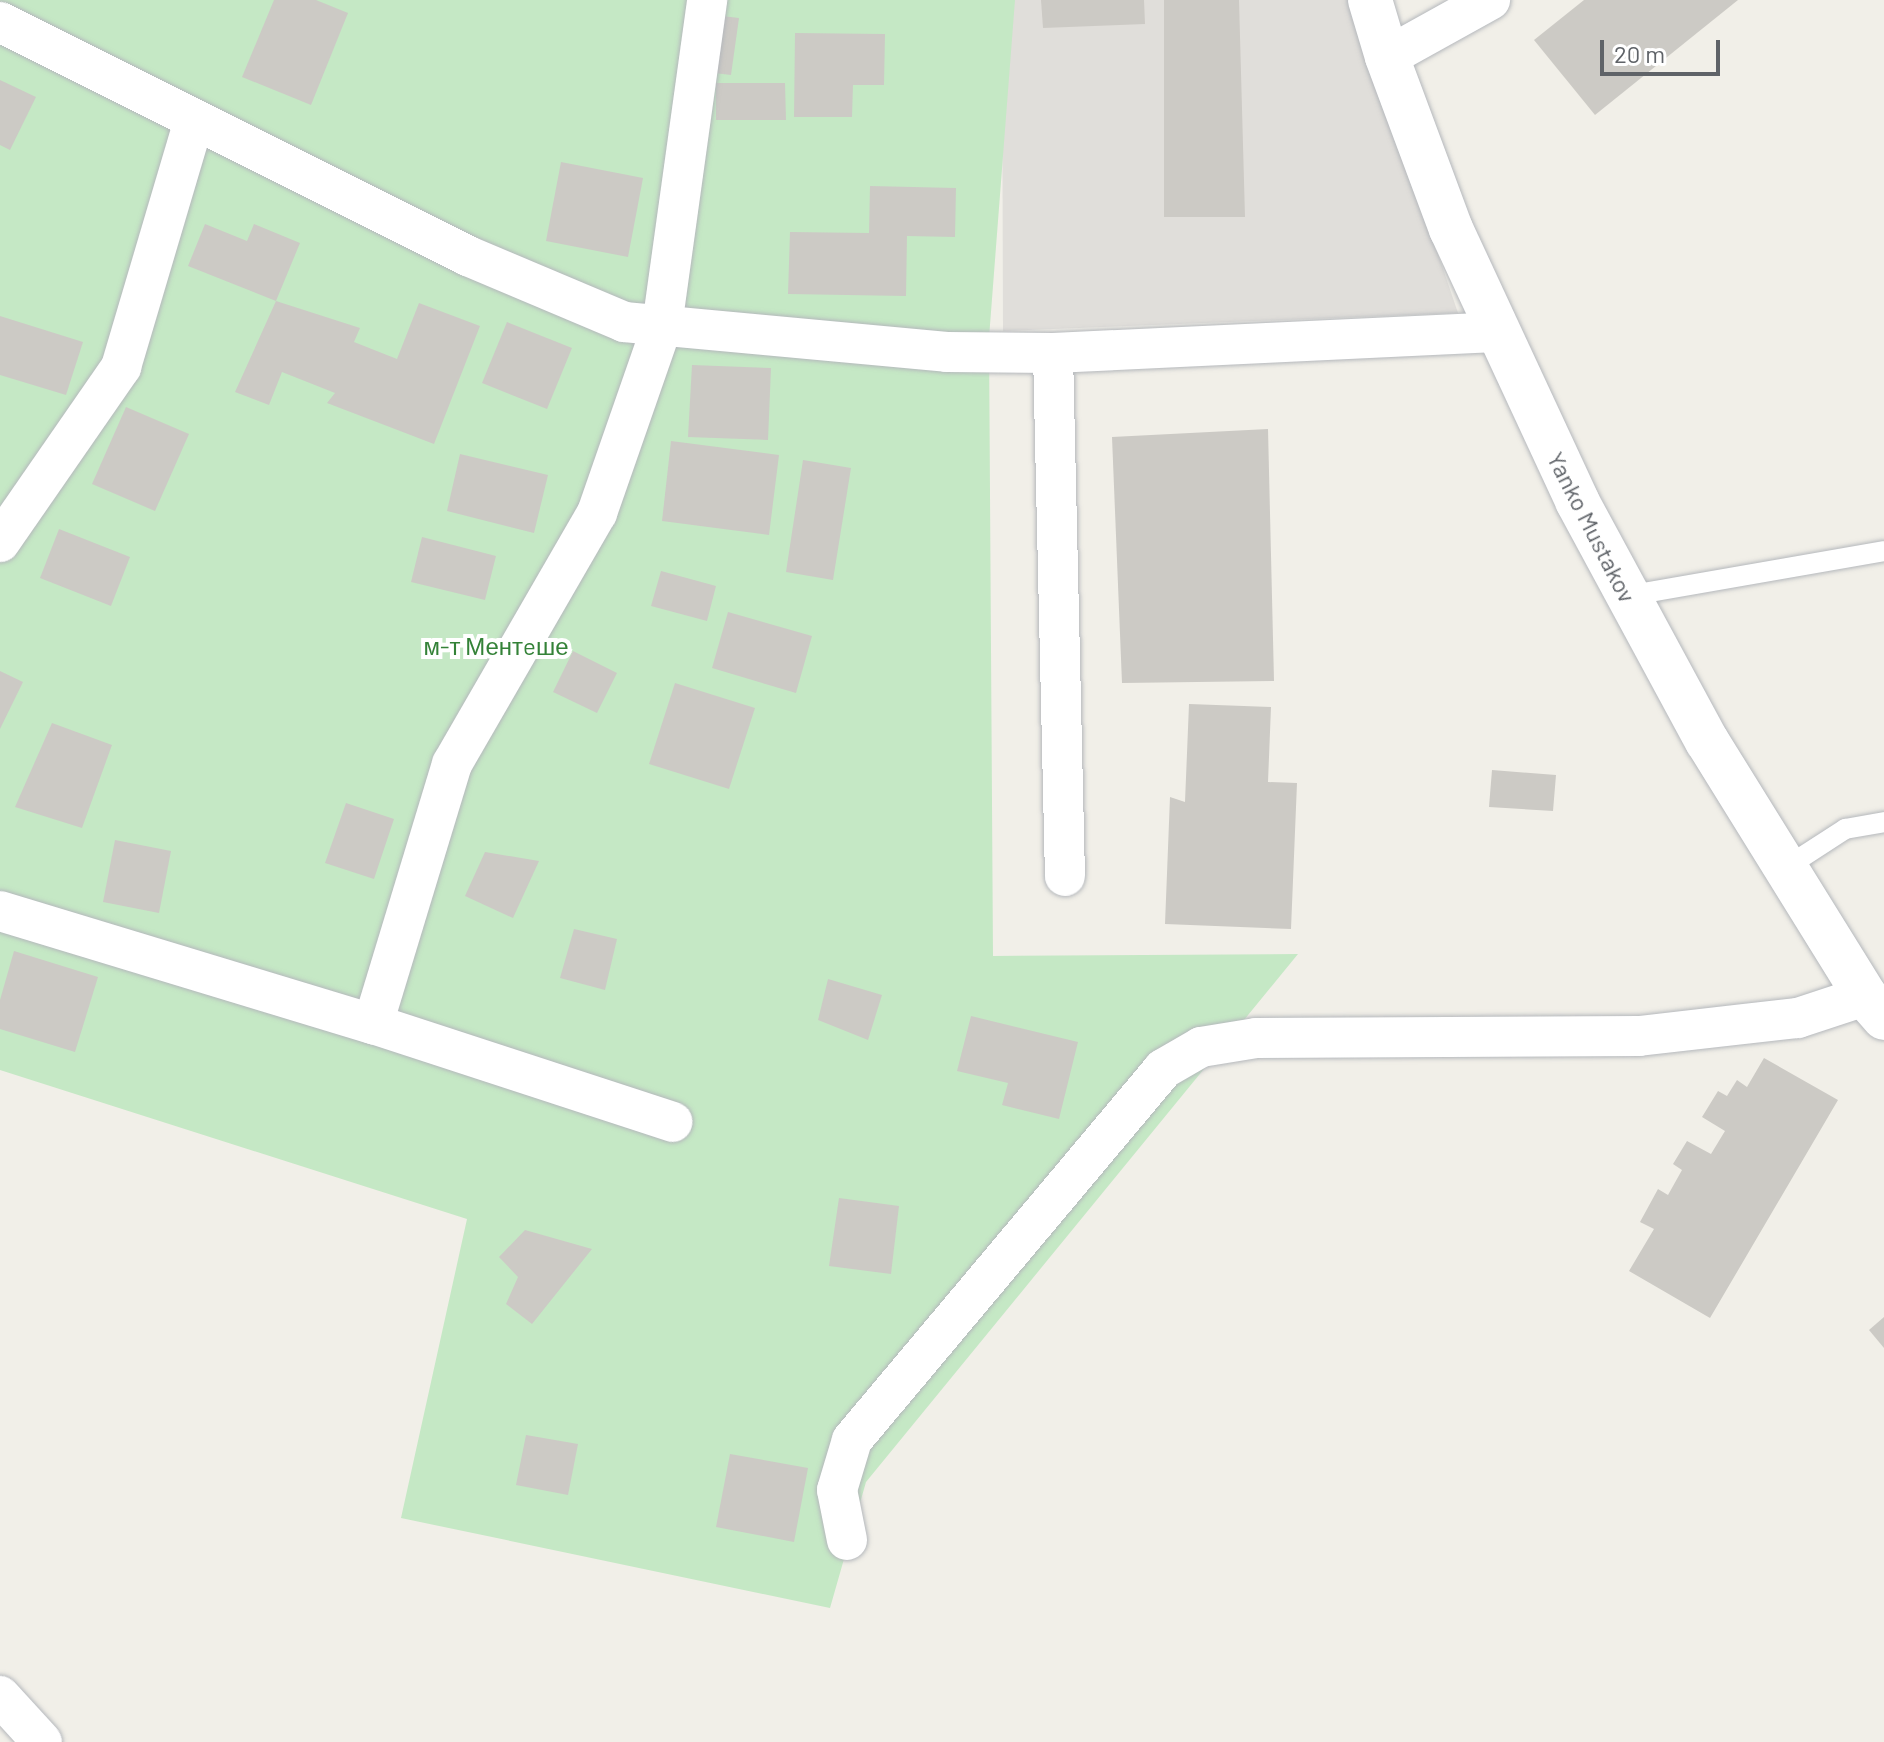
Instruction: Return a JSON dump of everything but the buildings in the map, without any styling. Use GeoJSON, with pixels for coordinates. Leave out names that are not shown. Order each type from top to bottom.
{"type":"FeatureCollection","features":[{"type":"Feature","properties":{"kind":"street"},"geometry":{"type":"LineString","coordinates":[[373,1024],[452,764],[597,513],[662,326],[707,0]]}},
{"type":"Feature","properties":{"kind":"street","name":"Yanko Mustakov"},"geometry":{"type":"LineString","coordinates":[[1370,0],[1387,57],[1451,229],[1496,332],[1577,501],[1707,741],[1875,1007]]}},
{"type":"Feature","properties":{"kind":"street"},"geometry":{"type":"LineString","coordinates":[[1387,57],[1490,0]]}},
{"type":"Feature","properties":{"kind":"street"},"geometry":{"type":"LineString","coordinates":[[0,22],[468,256],[624,322],[947,352],[1053,353],[1496,332]]}},
{"type":"Feature","properties":{"kind":"street"},"geometry":{"type":"LineString","coordinates":[[0,542],[121,367],[194,120]]}},
{"type":"Feature","properties":{"kind":"street"},"geometry":{"type":"LineString","coordinates":[[1053,353],[1065,876]]}},
{"type":"Feature","properties":{"kind":"street"},"geometry":{"type":"LineString","coordinates":[[0,911],[373,1024],[672,1122]]}},
{"type":"Feature","properties":{"kind":"street"},"geometry":{"type":"LineString","coordinates":[[847,1540],[837,1490],[852,1440],[1163,1069],[1201,1047],[1256,1038],[1639,1036],[1875,1007]]}},
{"type":"Feature","properties":{"kind":"street"},"geometry":{"type":"LineString","coordinates":[[0,1696],[42,1742]]}},
{"type":"Feature","properties":{"kind":"lane"},"geometry":{"type":"LineString","coordinates":[[1627,596],[1884,551]]}},
{"type":"Feature","properties":{"kind":"lane"},"geometry":{"type":"LineString","coordinates":[[1785,868],[1845,829],[1884,822]]}},
{"type":"Feature","properties":{"kind":"shaded area"},"geometry":{"type":"Polygon","coordinates":[[[1002,0],[1352,0],[1458,313],[1003,331],[1002,0]]]}},
{"type":"Feature","properties":{"kind":"green space","name":"м-т Ментeше"},"geometry":{"type":"Polygon","coordinates":[[[0,0],[1015,0],[989,338],[993,956],[1298,954],[866,1482],[830,1608],[401,1518],[467,1219],[0,1070],[0,0]]]}}]}
